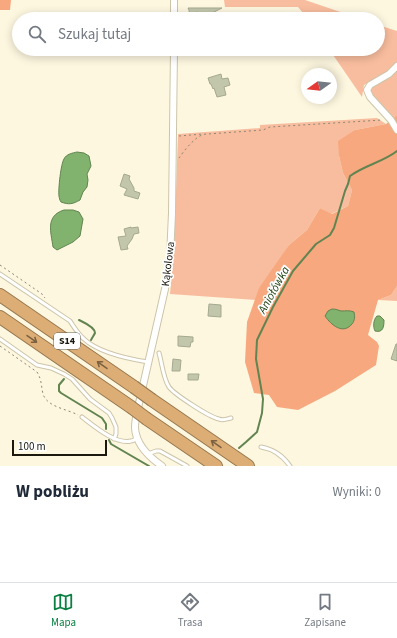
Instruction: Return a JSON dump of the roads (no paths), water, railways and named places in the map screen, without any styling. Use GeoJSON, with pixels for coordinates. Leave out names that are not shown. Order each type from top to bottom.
{"type":"FeatureCollection","features":[{"type":"Feature","properties":{"kind":"highway","name":"S14"},"geometry":{"type":"LineString","coordinates":[[0,295],[248,466]]}},
{"type":"Feature","properties":{"kind":"highway","name":"S14"},"geometry":{"type":"LineString","coordinates":[[0,317],[216,466]]}},
{"type":"Feature","properties":{"kind":"street"},"geometry":{"type":"LineString","coordinates":[[174,0],[174,12]]}},
{"type":"Feature","properties":{"kind":"street","name":"Kąkolowa"},"geometry":{"type":"LineString","coordinates":[[162,466],[151,458],[143,449],[135,429],[137,412],[165,289],[170,257],[173,169],[174,56]]}},
{"type":"Feature","properties":{"kind":"street"},"geometry":{"type":"LineString","coordinates":[[397,66],[388,74],[370,85],[367,90],[370,97],[391,120],[397,130]]}},
{"type":"Feature","properties":{"kind":"lane"},"geometry":{"type":"LineString","coordinates":[[0,274],[70,321],[84,339],[93,345],[131,359],[148,362]]}},
{"type":"Feature","properties":{"kind":"lane"},"geometry":{"type":"LineString","coordinates":[[0,339],[37,366],[51,368],[72,379],[90,399],[109,413],[116,427],[114,439]]}},
{"type":"Feature","properties":{"kind":"lane"},"geometry":{"type":"LineString","coordinates":[[159,354],[167,382],[169,387],[174,392],[206,414],[222,420],[231,418]]}},
{"type":"Feature","properties":{"kind":"lane"},"geometry":{"type":"LineString","coordinates":[[82,417],[114,439],[124,442],[138,438]]}},
{"type":"Feature","properties":{"kind":"lane"},"geometry":{"type":"LineString","coordinates":[[261,448],[270,449],[278,454],[290,466]]}},
{"type":"Feature","properties":{"kind":"lane"},"geometry":{"type":"LineString","coordinates":[[148,454],[160,451],[187,466]]}},
{"type":"Feature","properties":{"kind":"waterway","name":"Aniołówka"},"geometry":{"type":"LineString","coordinates":[[239,448],[257,432],[262,413],[263,399],[256,359],[257,340],[273,307],[293,271],[316,244],[330,235],[334,228],[350,176],[397,151]]}},
{"type":"Feature","properties":{"kind":"waterway"},"geometry":{"type":"LineString","coordinates":[[79,320],[93,329],[95,333],[91,340]]}},
{"type":"Feature","properties":{"kind":"waterway"},"geometry":{"type":"LineString","coordinates":[[64,379],[59,385],[59,391],[102,418],[106,424],[106,429]]}},
{"type":"Feature","properties":{"kind":"waterway"},"geometry":{"type":"LineString","coordinates":[[109,440],[111,444],[149,466]]}}]}
